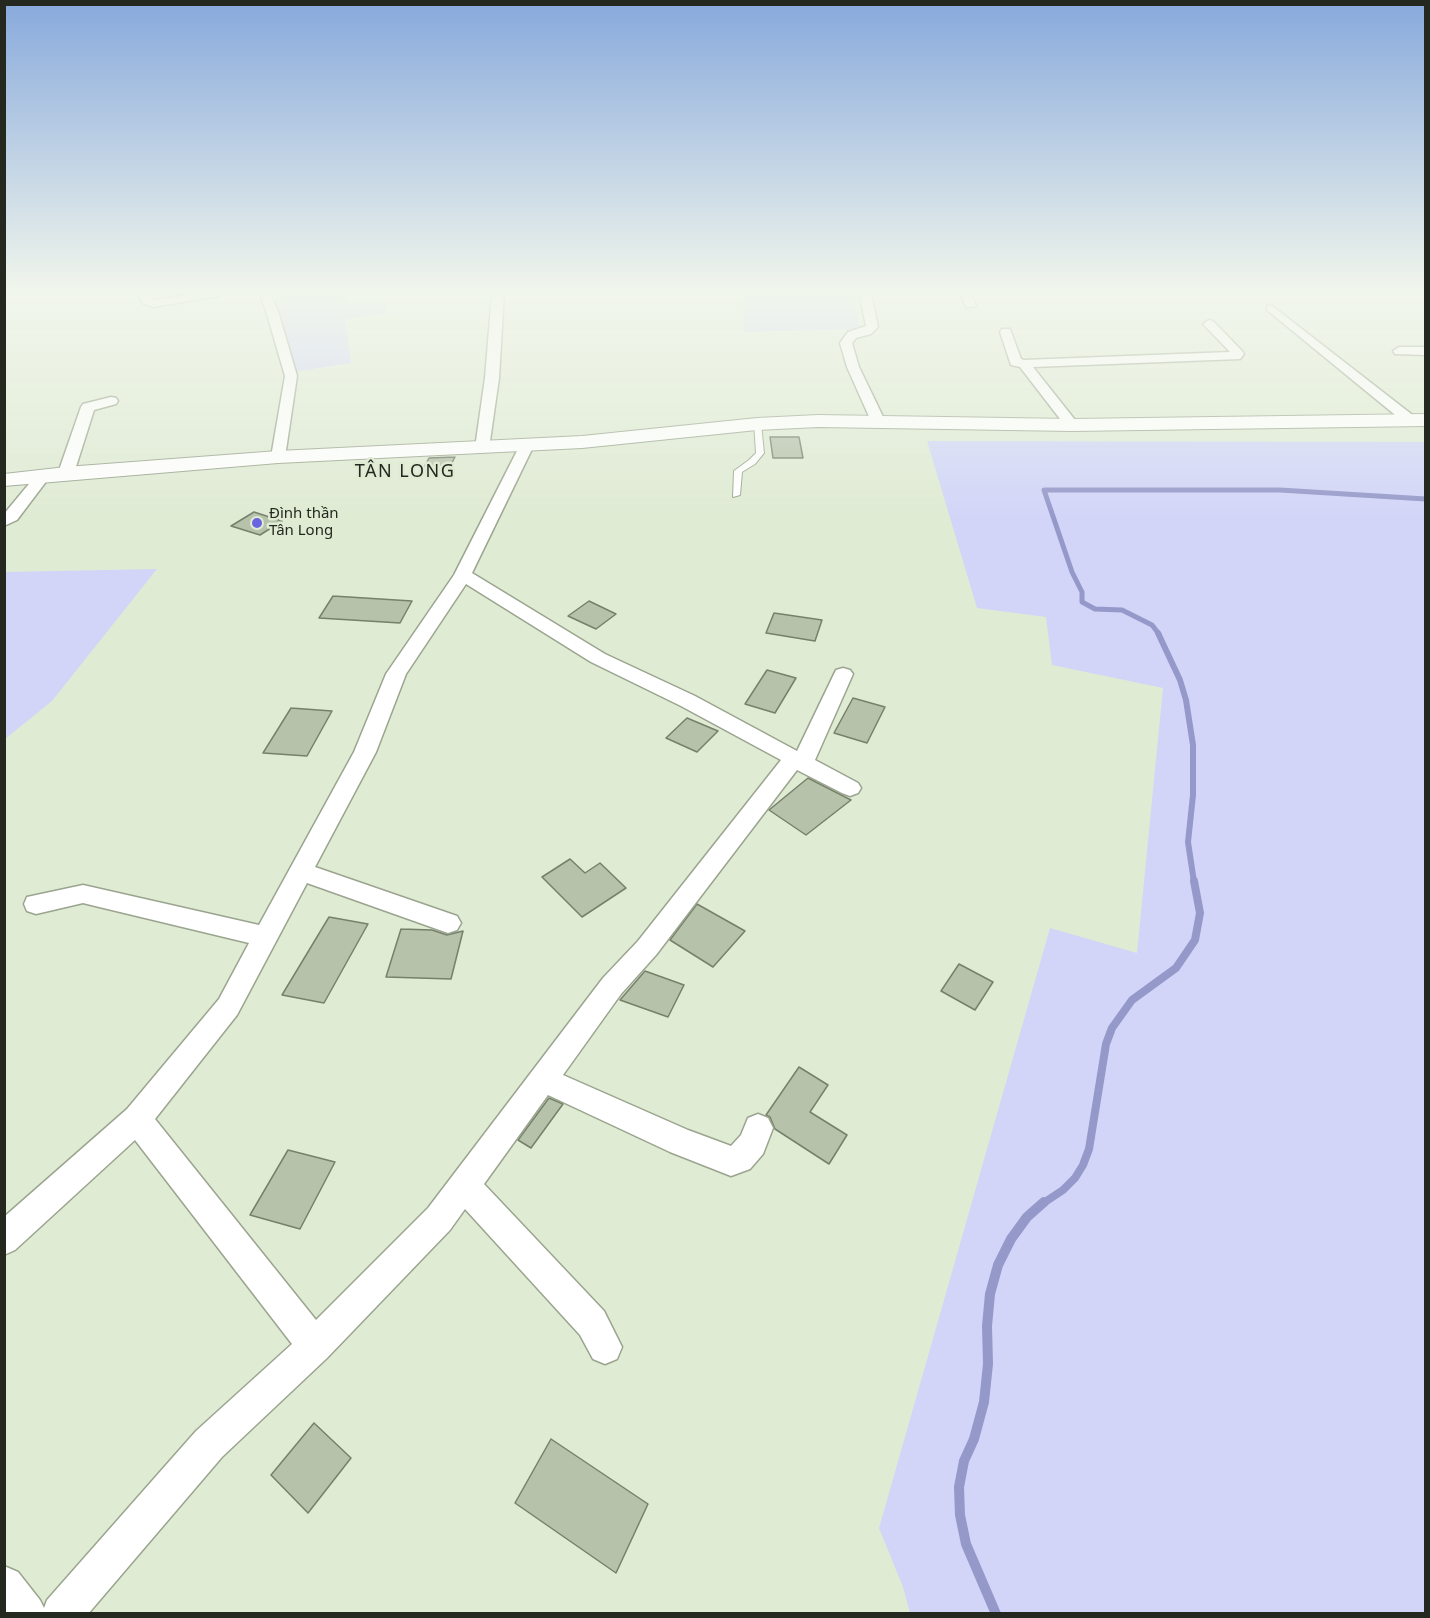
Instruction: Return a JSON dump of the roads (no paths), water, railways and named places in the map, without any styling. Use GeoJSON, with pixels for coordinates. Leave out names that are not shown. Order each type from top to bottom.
{"type":"FeatureCollection","features":[{"type":"Feature","properties":{"kind":"street"},"geometry":{"type":"LineString","coordinates":[[278,457],[291,376],[289,369]]}},
{"type":"Feature","properties":{"kind":"street"},"geometry":{"type":"LineString","coordinates":[[482,448],[493,369]]}},
{"type":"Feature","properties":{"kind":"street"},"geometry":{"type":"LineString","coordinates":[[854,369],[878,422]]}},
{"type":"Feature","properties":{"kind":"street"},"geometry":{"type":"LineString","coordinates":[[1027,369],[1072,425]]}},
{"type":"Feature","properties":{"kind":"street"},"geometry":{"type":"LineString","coordinates":[[1350,369],[1418,420]]}},
{"type":"Feature","properties":{"kind":"street"},"geometry":{"type":"LineString","coordinates":[[66,473],[88,407],[111,401]]}},
{"type":"Feature","properties":{"kind":"street"},"geometry":{"type":"LineString","coordinates":[[4,480],[278,457],[527,445],[758,424],[878,422],[1072,425],[1418,420]]}},
{"type":"Feature","properties":{"kind":"street"},"geometry":{"type":"LineString","coordinates":[[4,1239],[138,1119],[228,1007],[365,752],[396,674],[464,575],[527,445]]}},
{"type":"Feature","properties":{"kind":"street"},"geometry":{"type":"LineString","coordinates":[[4,521],[11,517],[43,476]]}},
{"type":"Feature","properties":{"kind":"street"},"geometry":{"type":"LineString","coordinates":[[464,575],[598,658],[688,701],[850,788]]}},
{"type":"Feature","properties":{"kind":"street"},"geometry":{"type":"LineString","coordinates":[[61,1614],[209,1444],[315,1346],[439,1219],[612,986],[648,948],[798,761],[843,674]]}},
{"type":"Feature","properties":{"kind":"street"},"geometry":{"type":"LineString","coordinates":[[300,871],[448,923]]}},
{"type":"Feature","properties":{"kind":"street"},"geometry":{"type":"LineString","coordinates":[[36,904],[83,894],[265,937]]}},
{"type":"Feature","properties":{"kind":"street"},"geometry":{"type":"LineString","coordinates":[[542,1079],[681,1142],[731,1161],[739,1159],[752,1144],[758,1128]]}},
{"type":"Feature","properties":{"kind":"street"},"geometry":{"type":"LineString","coordinates":[[138,1119],[315,1346]]}},
{"type":"Feature","properties":{"kind":"street"},"geometry":{"type":"LineString","coordinates":[[464,1185],[592,1323],[604,1347]]}},
{"type":"Feature","properties":{"kind":"street"},"geometry":{"type":"LineString","coordinates":[[4,1586],[26,1614]]}},
{"type":"Feature","properties":{"kind":"lane"},"geometry":{"type":"LineString","coordinates":[[736,495],[738,471],[752,462],[760,453],[758,424]]}},
{"type":"Feature","properties":{"kind":"waterway"},"geometry":{"type":"LineString","coordinates":[[1159,634],[1152,625],[1122,610],[1095,609],[1082,602],[1082,592],[1072,572],[1044,490],[1280,490],[1426,499]]}},
{"type":"Feature","properties":{"kind":"waterway"},"geometry":{"type":"LineString","coordinates":[[1158,633],[1180,680],[1186,700],[1193,745],[1193,795],[1188,842],[1194,882]]}},
{"type":"Feature","properties":{"kind":"waterway"},"geometry":{"type":"LineString","coordinates":[[1042,1204],[1063,1190],[1075,1178],[1083,1165],[1089,1149],[1106,1044],[1112,1028],[1132,1000],[1176,968],[1195,940],[1200,913],[1194,881]]}},
{"type":"Feature","properties":{"kind":"waterway"},"geometry":{"type":"LineString","coordinates":[[996,1614],[966,1544],[960,1515],[959,1487],[964,1461],[974,1439],[984,1402],[988,1364],[987,1326],[990,1294],[998,1265],[1011,1239],[1027,1217],[1044,1202]]}},
{"type":"Feature","properties":{"kind":"place","name":"Đình thần Tân Long"},"geometry":{"type":"Point","coordinates":[257,523]}},
{"type":"Feature","properties":{"kind":"district","name":"TÂN LONG"},"geometry":{"type":"Point","coordinates":[405,472]}}]}
